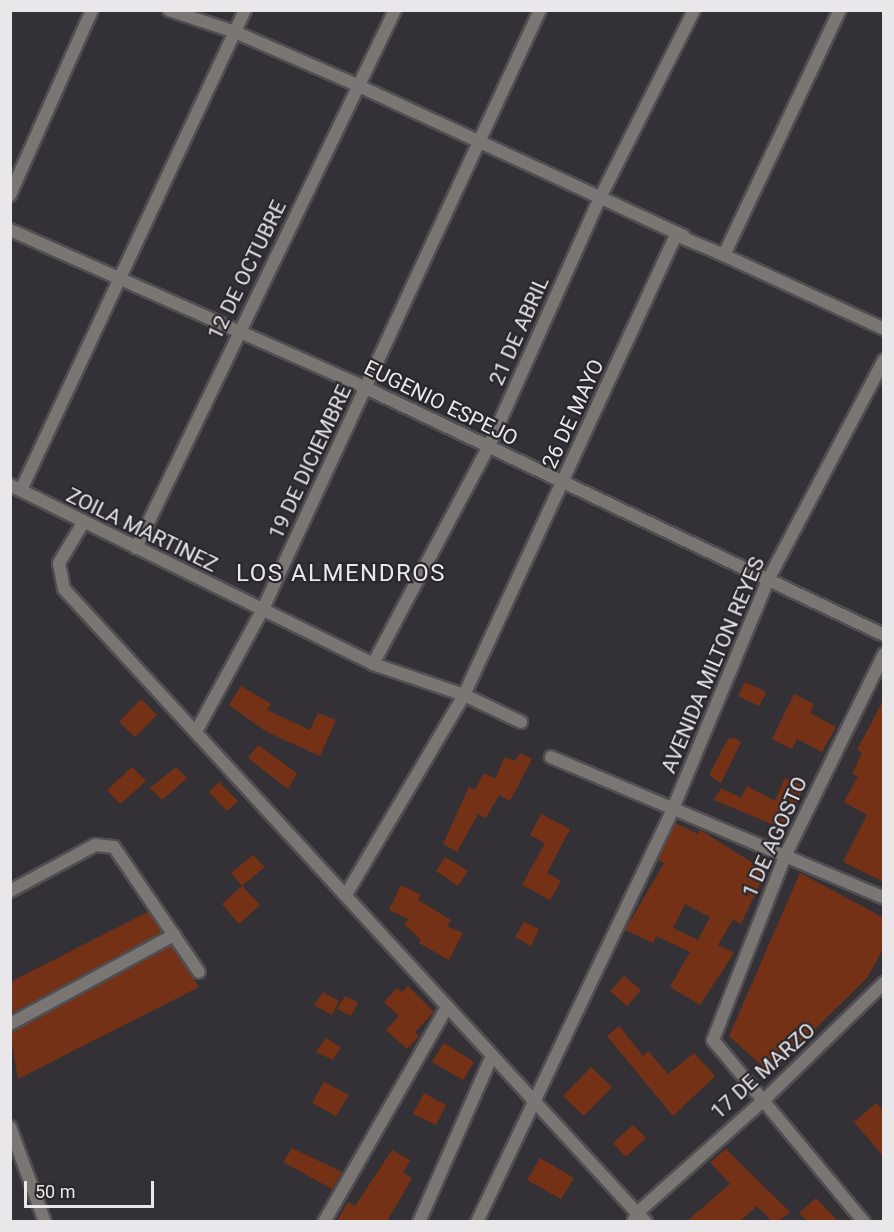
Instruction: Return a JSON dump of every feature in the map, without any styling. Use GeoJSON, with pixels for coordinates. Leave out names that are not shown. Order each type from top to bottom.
{"type":"FeatureCollection","features":[{"type":"Feature","properties":{"kind":"street"},"geometry":{"type":"LineString","coordinates":[[10,195],[92,10]]}},
{"type":"Feature","properties":{"kind":"street"},"geometry":{"type":"LineString","coordinates":[[169,10],[235,32],[359,86],[480,144],[884,329]]}},
{"type":"Feature","properties":{"kind":"street"},"geometry":{"type":"LineString","coordinates":[[16,488],[245,10]]}},
{"type":"Feature","properties":{"kind":"street","name":"12 DE OCTUBRE"},"geometry":{"type":"LineString","coordinates":[[136,548],[238,330],[395,10]]}},
{"type":"Feature","properties":{"kind":"street","name":"19 DE DICIEMBRE"},"geometry":{"type":"LineString","coordinates":[[197,730],[262,611],[480,144],[540,10]]}},
{"type":"Feature","properties":{"kind":"street","name":"21 DE ABRIL"},"geometry":{"type":"LineString","coordinates":[[373,664],[488,447],[600,198],[694,10]]}},
{"type":"Feature","properties":{"kind":"street"},"geometry":{"type":"LineString","coordinates":[[724,255],[840,10]]}},
{"type":"Feature","properties":{"kind":"street","name":"EUGENIO ESPEJO"},"geometry":{"type":"LineString","coordinates":[[10,230],[118,275],[366,388],[562,484],[769,578],[884,635]]}},
{"type":"Feature","properties":{"kind":"street","name":"26 DE MAYO"},"geometry":{"type":"LineString","coordinates":[[347,893],[464,695],[676,235],[724,255]]}},
{"type":"Feature","properties":{"kind":"street","name":"AVENIDA MILTON REYES"},"geometry":{"type":"LineString","coordinates":[[477,1221],[537,1102],[584,989],[672,811],[769,578],[884,360]]}},
{"type":"Feature","properties":{"kind":"street","name":"ZOILA MARTINEZ"},"geometry":{"type":"LineString","coordinates":[[16,488],[83,524],[373,664],[464,695],[521,722]]}},
{"type":"Feature","properties":{"kind":"street"},"geometry":{"type":"LineString","coordinates":[[83,524],[59,563],[64,589],[347,893],[447,1007],[537,1102],[638,1219]]}},
{"type":"Feature","properties":{"kind":"street","name":"1 DE AGOSTO"},"geometry":{"type":"LineString","coordinates":[[766,1098],[721,1055],[713,1040],[785,856],[884,654]]}},
{"type":"Feature","properties":{"kind":"street"},"geometry":{"type":"LineString","coordinates":[[551,758],[672,811],[884,898]]}},
{"type":"Feature","properties":{"kind":"street"},"geometry":{"type":"LineString","coordinates":[[10,891],[95,845],[108,845],[120,852],[199,972]]}},
{"type":"Feature","properties":{"kind":"street"},"geometry":{"type":"LineString","coordinates":[[10,1024],[174,935]]}},
{"type":"Feature","properties":{"kind":"street","name":"17 DE MARZO"},"geometry":{"type":"LineString","coordinates":[[638,1219],[666,1186],[766,1098],[884,983]]}},
{"type":"Feature","properties":{"kind":"street"},"geometry":{"type":"LineString","coordinates":[[324,1221],[447,1007]]}},
{"type":"Feature","properties":{"kind":"street"},"geometry":{"type":"LineString","coordinates":[[419,1221],[492,1056]]}},
{"type":"Feature","properties":{"kind":"street"},"geometry":{"type":"LineString","coordinates":[[766,1098],[864,1221]]}},
{"type":"Feature","properties":{"kind":"street"},"geometry":{"type":"LineString","coordinates":[[10,1127],[45,1221]]}},
{"type":"Feature","properties":{"kind":"building"},"geometry":{"type":"Polygon","coordinates":[[[745,682],[766,692],[759,706],[738,696],[745,682]]]}},
{"type":"Feature","properties":{"kind":"building"},"geometry":{"type":"Polygon","coordinates":[[[241,686],[271,704],[267,710],[310,730],[318,713],[336,720],[320,756],[267,732],[229,705],[241,686]]]}},
{"type":"Feature","properties":{"kind":"building"},"geometry":{"type":"Polygon","coordinates":[[[794,694],[814,704],[810,713],[836,727],[822,752],[797,739],[792,749],[772,739],[794,694]]]}},
{"type":"Feature","properties":{"kind":"building"},"geometry":{"type":"Polygon","coordinates":[[[141,699],[157,715],[135,737],[119,722],[141,699]]]}},
{"type":"Feature","properties":{"kind":"building"},"geometry":{"type":"Polygon","coordinates":[[[884,699],[884,882],[843,862],[867,815],[844,802],[858,776],[852,774],[862,753],[857,750],[884,699]]]}},
{"type":"Feature","properties":{"kind":"building"},"geometry":{"type":"Polygon","coordinates":[[[735,738],[741,742],[721,783],[709,775],[728,739],[735,738]]]}},
{"type":"Feature","properties":{"kind":"building"},"geometry":{"type":"Polygon","coordinates":[[[258,745],[297,773],[288,789],[248,758],[258,745]]]}},
{"type":"Feature","properties":{"kind":"building"},"geometry":{"type":"Polygon","coordinates":[[[520,753],[532,759],[510,801],[499,795],[486,818],[478,814],[457,852],[443,844],[469,787],[475,790],[484,773],[495,779],[505,757],[515,761],[520,753]]]}},
{"type":"Feature","properties":{"kind":"building"},"geometry":{"type":"Polygon","coordinates":[[[132,767],[146,781],[120,804],[107,790],[132,767]]]}},
{"type":"Feature","properties":{"kind":"building"},"geometry":{"type":"Polygon","coordinates":[[[176,767],[187,778],[162,800],[150,788],[176,767]]]}},
{"type":"Feature","properties":{"kind":"building"},"geometry":{"type":"Polygon","coordinates":[[[785,778],[804,786],[782,835],[770,829],[772,824],[714,800],[721,788],[741,798],[747,786],[775,801],[785,778]]]}},
{"type":"Feature","properties":{"kind":"building"},"geometry":{"type":"Polygon","coordinates":[[[219,782],[238,801],[227,811],[209,792],[219,782]]]}},
{"type":"Feature","properties":{"kind":"building"},"geometry":{"type":"Polygon","coordinates":[[[541,814],[570,829],[547,873],[561,881],[550,900],[522,885],[545,843],[530,835],[541,814]]]}},
{"type":"Feature","properties":{"kind":"building"},"geometry":{"type":"Polygon","coordinates":[[[675,823],[698,834],[700,830],[766,871],[741,924],[733,919],[718,945],[734,953],[700,1005],[670,987],[690,952],[656,936],[653,943],[625,930],[664,863],[658,860],[675,823]],[[685,904],[673,928],[698,940],[710,917],[685,904]]]}},
{"type":"Feature","properties":{"kind":"building"},"geometry":{"type":"Polygon","coordinates":[[[253,855],[265,867],[242,886],[231,873],[253,855]]]}},
{"type":"Feature","properties":{"kind":"building"},"geometry":{"type":"Polygon","coordinates":[[[445,857],[468,871],[458,886],[436,871],[445,857]]]}},
{"type":"Feature","properties":{"kind":"building"},"geometry":{"type":"Polygon","coordinates":[[[800,873],[884,918],[884,947],[867,978],[770,1073],[729,1036],[800,873]]]}},
{"type":"Feature","properties":{"kind":"building"},"geometry":{"type":"Polygon","coordinates":[[[401,885],[421,895],[418,900],[451,920],[447,926],[463,933],[449,960],[419,943],[421,940],[404,924],[409,919],[389,910],[401,885]]]}},
{"type":"Feature","properties":{"kind":"building"},"geometry":{"type":"Polygon","coordinates":[[[242,886],[260,905],[239,924],[222,904],[242,886]]]}},
{"type":"Feature","properties":{"kind":"building"},"geometry":{"type":"Polygon","coordinates":[[[148,912],[162,932],[10,1014],[10,982],[148,912]]]}},
{"type":"Feature","properties":{"kind":"building"},"geometry":{"type":"Polygon","coordinates":[[[524,922],[539,929],[531,946],[515,937],[524,922]]]}},
{"type":"Feature","properties":{"kind":"building"},"geometry":{"type":"Polygon","coordinates":[[[171,946],[199,987],[18,1079],[10,1032],[171,946]]]}},
{"type":"Feature","properties":{"kind":"building"},"geometry":{"type":"Polygon","coordinates":[[[624,976],[641,990],[627,1006],[610,991],[624,976]]]}},
{"type":"Feature","properties":{"kind":"building"},"geometry":{"type":"Polygon","coordinates":[[[408,986],[434,1012],[415,1032],[419,1036],[407,1049],[386,1030],[399,1016],[384,1002],[397,988],[402,992],[408,986]]]}},
{"type":"Feature","properties":{"kind":"building"},"geometry":{"type":"Polygon","coordinates":[[[323,992],[339,1001],[332,1015],[314,1005],[323,992]]]}},
{"type":"Feature","properties":{"kind":"building"},"geometry":{"type":"Polygon","coordinates":[[[345,996],[358,1002],[351,1016],[337,1009],[345,996]]]}},
{"type":"Feature","properties":{"kind":"building"},"geometry":{"type":"Polygon","coordinates":[[[619,1026],[643,1056],[648,1051],[668,1074],[694,1053],[715,1076],[673,1116],[607,1036],[619,1026]]]}},
{"type":"Feature","properties":{"kind":"building"},"geometry":{"type":"Polygon","coordinates":[[[326,1038],[341,1047],[333,1060],[316,1052],[326,1038]]]}},
{"type":"Feature","properties":{"kind":"building"},"geometry":{"type":"Polygon","coordinates":[[[444,1043],[474,1062],[463,1080],[432,1062],[444,1043]]]}},
{"type":"Feature","properties":{"kind":"building"},"geometry":{"type":"Polygon","coordinates":[[[591,1067],[612,1087],[584,1116],[563,1096],[591,1067]]]}},
{"type":"Feature","properties":{"kind":"building"},"geometry":{"type":"Polygon","coordinates":[[[324,1082],[349,1095],[336,1116],[312,1103],[324,1082]]]}},
{"type":"Feature","properties":{"kind":"building"},"geometry":{"type":"Polygon","coordinates":[[[424,1093],[446,1105],[436,1125],[413,1114],[424,1093]]]}},
{"type":"Feature","properties":{"kind":"building"},"geometry":{"type":"Polygon","coordinates":[[[876,1103],[884,1112],[884,1157],[854,1122],[876,1103]]]}},
{"type":"Feature","properties":{"kind":"building"},"geometry":{"type":"Polygon","coordinates":[[[633,1125],[646,1138],[626,1157],[613,1143],[633,1125]]]}},
{"type":"Feature","properties":{"kind":"building"},"geometry":{"type":"Polygon","coordinates":[[[292,1148],[342,1172],[332,1189],[283,1162],[292,1148]]]}},
{"type":"Feature","properties":{"kind":"building"},"geometry":{"type":"Polygon","coordinates":[[[726,1149],[790,1212],[778,1221],[771,1221],[757,1206],[740,1221],[687,1221],[730,1184],[710,1162],[726,1149]]]}},
{"type":"Feature","properties":{"kind":"building"},"geometry":{"type":"Polygon","coordinates":[[[392,1150],[410,1160],[403,1173],[412,1178],[387,1221],[337,1221],[348,1202],[355,1206],[392,1150]]]}},
{"type":"Feature","properties":{"kind":"building"},"geometry":{"type":"Polygon","coordinates":[[[540,1158],[574,1178],[561,1199],[527,1180],[540,1158]]]}},
{"type":"Feature","properties":{"kind":"building"},"geometry":{"type":"Polygon","coordinates":[[[816,1198],[838,1221],[807,1221],[799,1213],[816,1198]]]}},
{"type":"Feature","properties":{"kind":"district","name":"LOS ALMENDROS"},"geometry":{"type":"Point","coordinates":[341,574]}}]}
